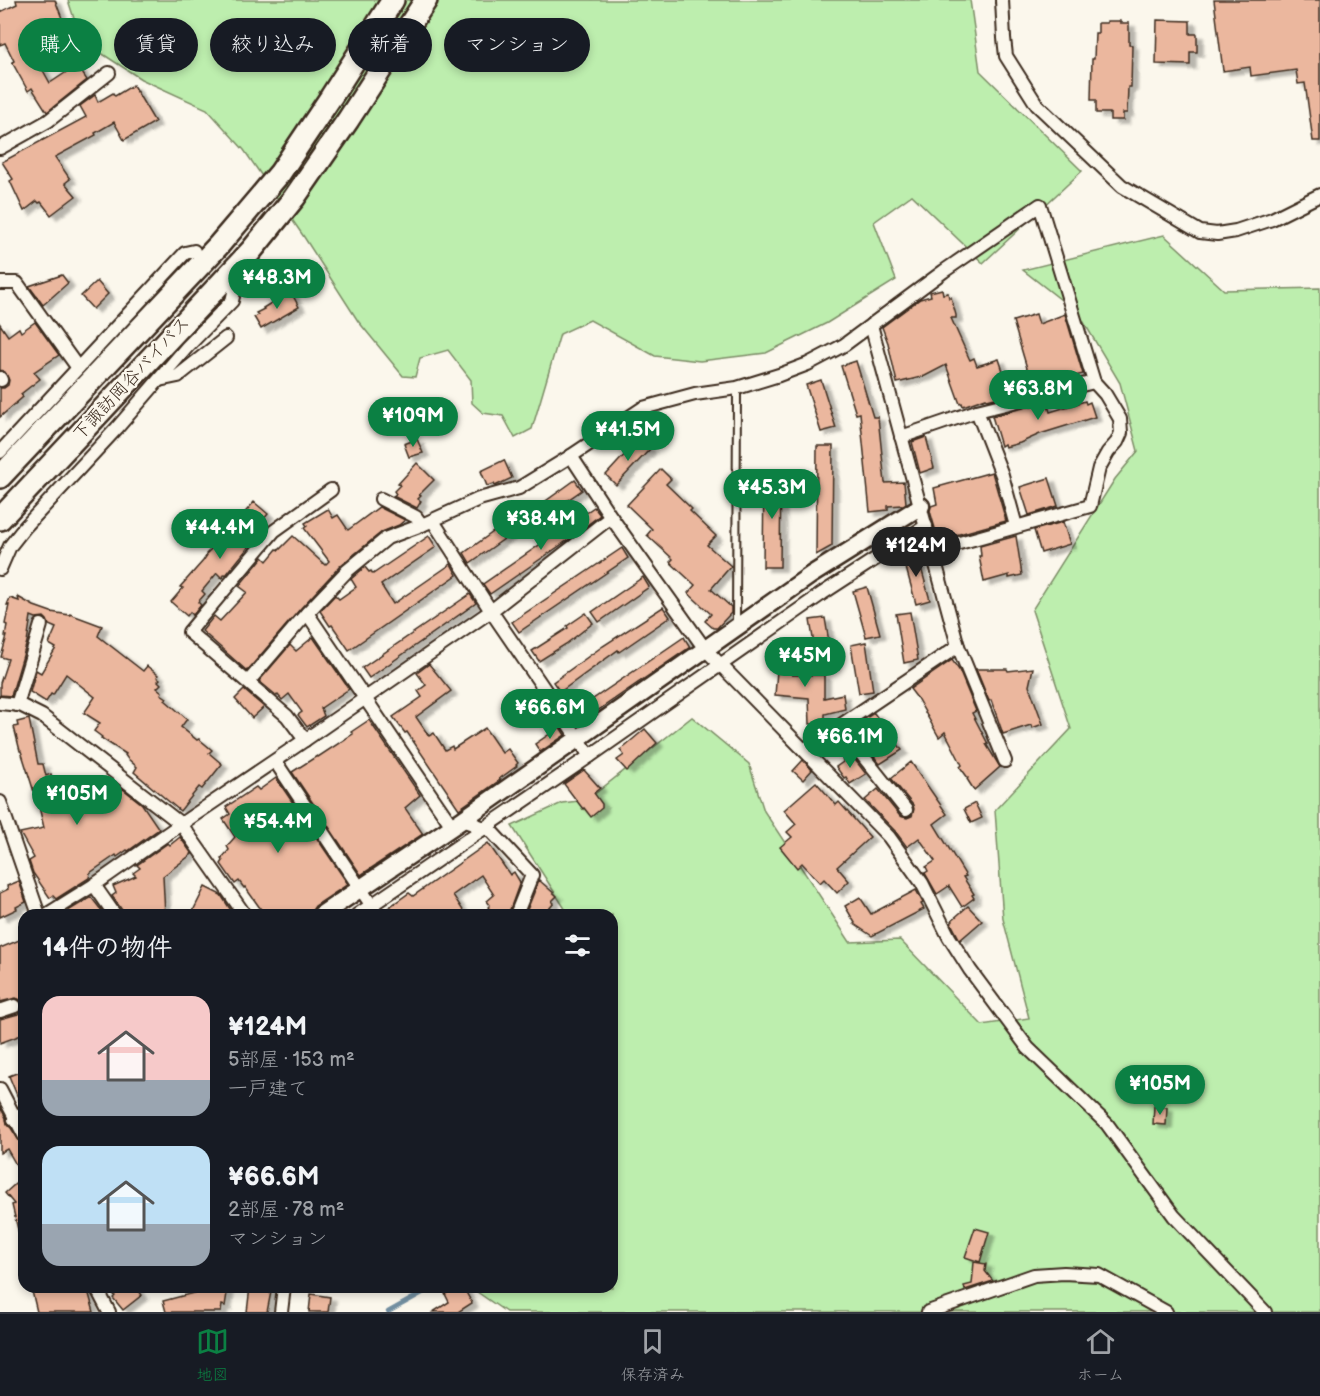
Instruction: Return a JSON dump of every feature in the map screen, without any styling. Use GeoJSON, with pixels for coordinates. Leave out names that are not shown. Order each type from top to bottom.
{"type":"FeatureCollection","features":[{"type":"Feature","properties":{"kind":"highway","name":"下諏訪岡谷バイパス"},"geometry":{"type":"LineString","coordinates":[[0,477],[218,246],[280,173],[332,97],[393,0]]}},
{"type":"Feature","properties":{"kind":"highway","name":"下諏訪岡谷バイパス"},"geometry":{"type":"LineString","coordinates":[[0,519],[251,251],[294,198],[426,0]]}},
{"type":"Feature","properties":{"kind":"street"},"geometry":{"type":"LineString","coordinates":[[1002,0],[1006,56],[1037,105],[1122,186],[1200,232],[1218,234],[1236,231],[1272,219],[1320,195]]}},
{"type":"Feature","properties":{"kind":"street"},"geometry":{"type":"LineString","coordinates":[[0,148],[48,121],[110,73]]}},
{"type":"Feature","properties":{"kind":"street"},"geometry":{"type":"LineString","coordinates":[[248,682],[307,613],[347,571],[387,538],[428,523],[479,499],[519,488],[643,408],[695,394],[737,388],[808,364],[844,345],[944,271],[1040,205],[1094,382],[1105,394],[1120,419],[1121,433],[1099,468],[1090,506],[931,551]]}},
{"type":"Feature","properties":{"kind":"street"},"geometry":{"type":"LineString","coordinates":[[0,452],[185,253],[194,251]]}},
{"type":"Feature","properties":{"kind":"street"},"geometry":{"type":"LineString","coordinates":[[0,283],[16,283],[78,368]]}},
{"type":"Feature","properties":{"kind":"street"},"geometry":{"type":"LineString","coordinates":[[0,568],[10,546],[45,512],[187,347],[232,301],[235,288]]}},
{"type":"Feature","properties":{"kind":"street"},"geometry":{"type":"LineString","coordinates":[[871,325],[958,646],[1005,761]]}},
{"type":"Feature","properties":{"kind":"street"},"geometry":{"type":"LineString","coordinates":[[159,380],[178,376],[226,338]]}},
{"type":"Feature","properties":{"kind":"street"},"geometry":{"type":"LineString","coordinates":[[901,437],[977,411],[1094,382]]}},
{"type":"Feature","properties":{"kind":"street"},"geometry":{"type":"LineString","coordinates":[[977,411],[1002,475],[1016,526]]}},
{"type":"Feature","properties":{"kind":"street"},"geometry":{"type":"LineString","coordinates":[[571,456],[611,517],[705,649],[889,837],[922,883],[949,937],[970,970],[1028,1048],[1107,1124],[1174,1216],[1265,1312]]}},
{"type":"Feature","properties":{"kind":"street"},"geometry":{"type":"LineString","coordinates":[[305,740],[287,716],[189,632],[274,531],[331,490]]}},
{"type":"Feature","properties":{"kind":"street"},"geometry":{"type":"LineString","coordinates":[[381,499],[428,523],[590,756]]}},
{"type":"Feature","properties":{"kind":"street"},"geometry":{"type":"LineString","coordinates":[[330,909],[812,575],[921,506]]}},
{"type":"Feature","properties":{"kind":"street"},"geometry":{"type":"LineString","coordinates":[[56,909],[94,885],[491,611],[611,517]]}},
{"type":"Feature","properties":{"kind":"street"},"geometry":{"type":"LineString","coordinates":[[376,909],[484,828],[823,593],[926,526]]}},
{"type":"Feature","properties":{"kind":"street"},"geometry":{"type":"LineString","coordinates":[[812,575],[823,593]]}},
{"type":"Feature","properties":{"kind":"street"},"geometry":{"type":"LineString","coordinates":[[307,613],[457,823],[490,831],[532,875],[518,909]]}},
{"type":"Feature","properties":{"kind":"street"},"geometry":{"type":"LineString","coordinates":[[17,705],[41,625]]}},
{"type":"Feature","properties":{"kind":"street"},"geometry":{"type":"LineString","coordinates":[[804,750],[958,646]]}},
{"type":"Feature","properties":{"kind":"street"},"geometry":{"type":"LineString","coordinates":[[0,703],[20,705],[42,716],[181,824],[241,909]]}},
{"type":"Feature","properties":{"kind":"street"},"geometry":{"type":"LineString","coordinates":[[839,726],[906,810]]}},
{"type":"Feature","properties":{"kind":"street"},"geometry":{"type":"LineString","coordinates":[[275,760],[374,909]]}},
{"type":"Feature","properties":{"kind":"street"},"geometry":{"type":"LineString","coordinates":[[0,802],[37,909]]}},
{"type":"Feature","properties":{"kind":"street"},"geometry":{"type":"LineString","coordinates":[[94,885],[111,909]]}},
{"type":"Feature","properties":{"kind":"street"},"geometry":{"type":"LineString","coordinates":[[0,1011],[15,1006]]}},
{"type":"Feature","properties":{"kind":"street"},"geometry":{"type":"LineString","coordinates":[[0,1089],[18,1115]]}},
{"type":"Feature","properties":{"kind":"street"},"geometry":{"type":"LineString","coordinates":[[928,1312],[1034,1275],[1064,1273],[1099,1275],[1166,1312]]}},
{"type":"Feature","properties":{"kind":"street"},"geometry":{"type":"LineString","coordinates":[[99,1293],[109,1312]]}},
{"type":"Feature","properties":{"kind":"street"},"geometry":{"type":"LineString","coordinates":[[281,1312],[283,1293]]}},
{"type":"Feature","properties":{"kind":"lane"},"geometry":{"type":"LineString","coordinates":[[736,627],[737,388]]}},
{"type":"Feature","properties":{"kind":"green space"},"geometry":{"type":"Polygon","coordinates":[[[68,0],[970,0],[980,71],[1082,171],[983,263],[912,195],[874,222],[896,280],[827,323],[766,353],[700,361],[655,356],[590,320],[560,334],[532,429],[515,438],[503,416],[483,413],[472,403],[471,380],[448,350],[420,358],[415,377],[403,376],[358,321],[244,150],[207,109],[130,72],[198,72],[198,18],[114,18],[114,61],[102,54],[102,18],[74,18],[68,0]]]}},
{"type":"Feature","properties":{"kind":"green space"},"geometry":{"type":"Polygon","coordinates":[[[1164,235],[1224,290],[1320,288],[1320,1312],[506,1312],[479,1293],[618,1293],[618,909],[565,909],[512,826],[562,803],[587,800],[692,717],[749,764],[764,811],[850,942],[900,940],[982,1025],[1029,1018],[1003,919],[995,810],[1071,729],[1032,610],[1115,479],[1138,451],[1120,383],[1079,314],[1023,270],[1164,235]]]}},
{"type":"Feature","properties":{"kind":"building"},"geometry":{"type":"Polygon","coordinates":[[[16,0],[55,0],[62,18],[18,18],[18,72],[44,72],[50,83],[66,72],[82,72],[87,80],[47,112],[32,88],[28,91],[12,62],[14,61],[5,43],[0,45],[0,12],[17,4],[16,0]]]}},
{"type":"Feature","properties":{"kind":"building"},"geometry":{"type":"Polygon","coordinates":[[[1214,0],[1320,0],[1320,141],[1313,141],[1305,83],[1298,84],[1296,70],[1251,76],[1250,67],[1223,71],[1214,0]]]}},
{"type":"Feature","properties":{"kind":"building"},"geometry":{"type":"Polygon","coordinates":[[[1157,20],[1190,21],[1190,34],[1197,34],[1197,52],[1190,52],[1190,65],[1156,64],[1157,20]]]}},
{"type":"Feature","properties":{"kind":"building"},"geometry":{"type":"Polygon","coordinates":[[[1107,21],[1129,23],[1129,45],[1132,45],[1131,87],[1128,87],[1127,113],[1123,113],[1123,120],[1110,120],[1110,113],[1096,113],[1096,100],[1091,100],[1095,33],[1098,33],[1098,23],[1107,23],[1107,21]]]}},
{"type":"Feature","properties":{"kind":"building"},"geometry":{"type":"Polygon","coordinates":[[[133,85],[155,122],[124,140],[114,122],[95,133],[96,135],[55,157],[70,179],[65,183],[76,196],[51,215],[41,202],[37,201],[24,211],[10,181],[13,179],[2,162],[86,117],[80,106],[95,95],[98,102],[113,93],[115,96],[133,85]]]}},
{"type":"Feature","properties":{"kind":"building"},"geometry":{"type":"Polygon","coordinates":[[[62,275],[68,283],[43,305],[29,286],[62,275]]]}},
{"type":"Feature","properties":{"kind":"building"},"geometry":{"type":"Polygon","coordinates":[[[97,281],[108,294],[93,309],[81,296],[97,281]]]}},
{"type":"Feature","properties":{"kind":"building"},"geometry":{"type":"Polygon","coordinates":[[[942,289],[943,294],[948,293],[949,298],[951,297],[956,318],[951,318],[970,360],[974,358],[977,366],[999,359],[1007,383],[1029,375],[1013,321],[1036,314],[1039,324],[1065,314],[1083,374],[1056,381],[1057,383],[987,400],[986,398],[963,406],[962,403],[960,404],[946,365],[925,376],[897,383],[882,327],[920,299],[931,296],[930,292],[942,289]]]}},
{"type":"Feature","properties":{"kind":"building"},"geometry":{"type":"Polygon","coordinates":[[[288,292],[289,294],[291,292],[299,307],[261,329],[254,317],[258,315],[256,313],[288,292]]]}},
{"type":"Feature","properties":{"kind":"building"},"geometry":{"type":"Polygon","coordinates":[[[35,322],[59,355],[34,372],[40,379],[21,394],[23,397],[0,417],[0,388],[8,385],[9,380],[5,372],[0,370],[0,324],[8,336],[19,328],[21,332],[35,322]]]}},
{"type":"Feature","properties":{"kind":"building"},"geometry":{"type":"Polygon","coordinates":[[[856,361],[873,417],[878,417],[885,483],[904,482],[906,503],[888,506],[888,510],[870,512],[860,413],[856,414],[841,366],[856,361]]]}},
{"type":"Feature","properties":{"kind":"building"},"geometry":{"type":"Polygon","coordinates":[[[821,380],[836,428],[821,432],[806,385],[821,380]]]}},
{"type":"Feature","properties":{"kind":"building"},"geometry":{"type":"Polygon","coordinates":[[[1085,401],[1086,404],[1090,402],[1095,417],[1040,434],[1020,443],[1001,446],[992,416],[1047,402],[1050,412],[1085,401]]]}},
{"type":"Feature","properties":{"kind":"building"},"geometry":{"type":"Polygon","coordinates":[[[926,437],[934,468],[920,473],[912,442],[926,437]]]}},
{"type":"Feature","properties":{"kind":"building"},"geometry":{"type":"Polygon","coordinates":[[[417,439],[423,453],[409,457],[404,444],[417,439]]]}},
{"type":"Feature","properties":{"kind":"building"},"geometry":{"type":"Polygon","coordinates":[[[639,439],[650,449],[616,485],[606,475],[639,439]]]}},
{"type":"Feature","properties":{"kind":"building"},"geometry":{"type":"Polygon","coordinates":[[[817,446],[833,446],[832,546],[816,555],[817,446]]]}},
{"type":"Feature","properties":{"kind":"building"},"geometry":{"type":"Polygon","coordinates":[[[504,460],[512,478],[495,486],[494,484],[487,486],[481,471],[504,460]]]}},
{"type":"Feature","properties":{"kind":"building"},"geometry":{"type":"Polygon","coordinates":[[[417,463],[434,480],[419,495],[421,496],[418,499],[421,501],[417,508],[393,496],[396,494],[394,491],[400,485],[398,484],[417,463]]]}},
{"type":"Feature","properties":{"kind":"building"},"geometry":{"type":"Polygon","coordinates":[[[661,469],[671,479],[666,484],[716,536],[707,545],[731,566],[711,589],[731,607],[731,613],[717,628],[713,628],[705,621],[711,614],[688,593],[695,585],[670,562],[673,559],[647,535],[652,529],[627,505],[661,469]]]}},
{"type":"Feature","properties":{"kind":"building"},"geometry":{"type":"Polygon","coordinates":[[[992,472],[1006,521],[945,538],[942,530],[936,532],[930,511],[931,506],[937,504],[934,488],[992,472]]]}},
{"type":"Feature","properties":{"kind":"building"},"geometry":{"type":"Polygon","coordinates":[[[764,474],[781,474],[780,567],[763,567],[764,474]]]}},
{"type":"Feature","properties":{"kind":"building"},"geometry":{"type":"Polygon","coordinates":[[[1049,478],[1058,506],[1029,515],[1020,487],[1049,478]]]}},
{"type":"Feature","properties":{"kind":"building"},"geometry":{"type":"Polygon","coordinates":[[[575,480],[582,490],[532,525],[525,516],[575,480]]]}},
{"type":"Feature","properties":{"kind":"building"},"geometry":{"type":"Polygon","coordinates":[[[254,502],[268,514],[250,535],[255,539],[226,575],[222,578],[217,573],[202,591],[205,594],[198,602],[201,605],[193,615],[190,612],[187,616],[171,602],[206,554],[254,502]]]}},
{"type":"Feature","properties":{"kind":"building"},"geometry":{"type":"Polygon","coordinates":[[[379,507],[405,520],[382,532],[341,565],[247,671],[202,631],[214,616],[220,621],[247,592],[239,586],[263,557],[267,561],[293,536],[325,565],[329,561],[304,528],[307,526],[305,523],[328,509],[333,518],[338,515],[348,530],[379,507]]]}},
{"type":"Feature","properties":{"kind":"building"},"geometry":{"type":"Polygon","coordinates":[[[594,507],[600,515],[490,594],[483,584],[594,507]]]}},
{"type":"Feature","properties":{"kind":"building"},"geometry":{"type":"Polygon","coordinates":[[[514,517],[521,527],[470,563],[464,553],[514,517]]]}},
{"type":"Feature","properties":{"kind":"building"},"geometry":{"type":"Polygon","coordinates":[[[1063,522],[1070,544],[1041,553],[1034,530],[1063,522]]]}},
{"type":"Feature","properties":{"kind":"building"},"geometry":{"type":"Polygon","coordinates":[[[429,536],[436,547],[381,585],[393,604],[451,564],[457,575],[349,650],[320,611],[335,595],[339,599],[356,587],[351,579],[365,567],[373,574],[429,536]]]}},
{"type":"Feature","properties":{"kind":"building"},"geometry":{"type":"Polygon","coordinates":[[[1016,536],[1022,575],[1009,578],[1009,575],[984,582],[979,556],[981,556],[980,546],[1016,536]]]}},
{"type":"Feature","properties":{"kind":"building"},"geometry":{"type":"Polygon","coordinates":[[[622,548],[628,558],[519,632],[512,622],[622,548]]]}},
{"type":"Feature","properties":{"kind":"building"},"geometry":{"type":"Polygon","coordinates":[[[917,553],[930,600],[916,604],[903,557],[917,553]]]}},
{"type":"Feature","properties":{"kind":"building"},"geometry":{"type":"Polygon","coordinates":[[[643,577],[649,587],[599,622],[592,612],[643,577]]]}},
{"type":"Feature","properties":{"kind":"building"},"geometry":{"type":"Polygon","coordinates":[[[867,587],[880,634],[866,637],[853,591],[867,587]]]}},
{"type":"Feature","properties":{"kind":"building"},"geometry":{"type":"Polygon","coordinates":[[[470,594],[476,603],[369,678],[362,668],[470,594]]]}},
{"type":"Feature","properties":{"kind":"building"},"geometry":{"type":"Polygon","coordinates":[[[18,597],[51,612],[70,614],[102,626],[98,636],[143,671],[147,666],[158,675],[160,679],[158,681],[161,684],[157,688],[167,698],[165,700],[187,719],[181,727],[212,750],[209,753],[222,764],[202,789],[199,787],[180,811],[134,772],[137,767],[127,758],[126,754],[94,731],[100,723],[84,713],[95,697],[66,674],[46,702],[30,692],[36,670],[41,673],[56,648],[49,644],[56,628],[49,625],[44,617],[31,616],[27,642],[11,696],[0,695],[0,683],[8,659],[1,657],[7,636],[5,636],[7,625],[5,624],[9,605],[7,605],[10,598],[19,601],[18,597]]]}},
{"type":"Feature","properties":{"kind":"building"},"geometry":{"type":"Polygon","coordinates":[[[663,607],[670,617],[619,652],[618,650],[560,692],[553,682],[663,607]]]}},
{"type":"Feature","properties":{"kind":"building"},"geometry":{"type":"Polygon","coordinates":[[[910,612],[918,660],[904,663],[896,614],[910,612]]]}},
{"type":"Feature","properties":{"kind":"building"},"geometry":{"type":"Polygon","coordinates":[[[586,613],[593,623],[539,661],[532,651],[568,628],[567,626],[586,613]]]}},
{"type":"Feature","properties":{"kind":"building"},"geometry":{"type":"Polygon","coordinates":[[[825,618],[833,666],[818,669],[810,620],[825,618]]]}},
{"type":"Feature","properties":{"kind":"building"},"geometry":{"type":"Polygon","coordinates":[[[313,637],[349,689],[321,708],[324,716],[307,727],[298,715],[302,712],[289,694],[282,700],[259,681],[290,645],[296,651],[313,637]]]}},
{"type":"Feature","properties":{"kind":"building"},"geometry":{"type":"Polygon","coordinates":[[[684,637],[690,647],[581,722],[574,712],[684,637]]]}},
{"type":"Feature","properties":{"kind":"building"},"geometry":{"type":"Polygon","coordinates":[[[866,642],[873,691],[859,693],[851,645],[866,642]]]}},
{"type":"Feature","properties":{"kind":"building"},"geometry":{"type":"Polygon","coordinates":[[[779,646],[794,647],[792,675],[824,675],[824,698],[843,694],[845,709],[825,714],[825,724],[810,724],[809,698],[775,695],[779,646]]]}},
{"type":"Feature","properties":{"kind":"building"},"geometry":{"type":"Polygon","coordinates":[[[952,660],[959,670],[976,711],[972,713],[988,744],[986,744],[1000,767],[974,790],[960,767],[962,765],[945,732],[939,737],[910,689],[952,660]]]}},
{"type":"Feature","properties":{"kind":"building"},"geometry":{"type":"Polygon","coordinates":[[[429,664],[451,691],[416,717],[429,736],[434,733],[445,750],[452,746],[453,749],[485,728],[502,753],[508,749],[518,763],[500,780],[459,809],[407,732],[405,733],[393,717],[422,697],[418,691],[426,685],[417,673],[429,664]]]}},
{"type":"Feature","properties":{"kind":"building"},"geometry":{"type":"Polygon","coordinates":[[[1033,668],[1029,686],[1043,724],[1032,728],[1031,725],[1003,734],[991,700],[989,701],[976,669],[1007,669],[1008,671],[1033,668]]]}},
{"type":"Feature","properties":{"kind":"building"},"geometry":{"type":"Polygon","coordinates":[[[244,690],[264,707],[252,718],[235,699],[244,690]]]}},
{"type":"Feature","properties":{"kind":"building"},"geometry":{"type":"Polygon","coordinates":[[[874,713],[902,750],[880,764],[852,729],[874,713]]]}},
{"type":"Feature","properties":{"kind":"building"},"geometry":{"type":"Polygon","coordinates":[[[29,719],[38,764],[43,764],[46,776],[51,774],[59,799],[84,783],[93,784],[104,803],[123,789],[142,804],[159,829],[128,851],[117,857],[116,855],[90,873],[89,878],[56,899],[53,896],[50,898],[33,873],[29,861],[34,858],[20,833],[44,828],[36,794],[14,727],[18,726],[17,722],[29,719]]]}},
{"type":"Feature","properties":{"kind":"building"},"geometry":{"type":"Polygon","coordinates":[[[369,720],[420,795],[405,808],[423,834],[361,875],[292,772],[353,734],[351,732],[369,720]]]}},
{"type":"Feature","properties":{"kind":"building"},"geometry":{"type":"Polygon","coordinates":[[[560,727],[565,735],[540,752],[535,744],[560,727]]]}},
{"type":"Feature","properties":{"kind":"building"},"geometry":{"type":"Polygon","coordinates":[[[645,729],[657,743],[627,771],[617,760],[624,755],[620,750],[645,729]]]}},
{"type":"Feature","properties":{"kind":"building"},"geometry":{"type":"Polygon","coordinates":[[[849,752],[866,774],[850,784],[836,767],[843,762],[842,757],[849,752]]]}},
{"type":"Feature","properties":{"kind":"building"},"geometry":{"type":"Polygon","coordinates":[[[803,760],[812,770],[803,780],[793,771],[803,760]]]}},
{"type":"Feature","properties":{"kind":"building"},"geometry":{"type":"Polygon","coordinates":[[[911,762],[947,814],[934,824],[966,876],[963,877],[974,894],[972,895],[974,898],[962,907],[949,886],[937,894],[925,873],[928,871],[926,867],[935,861],[919,838],[907,847],[865,800],[878,789],[900,816],[907,818],[912,816],[913,805],[891,778],[911,762]]]}},
{"type":"Feature","properties":{"kind":"building"},"geometry":{"type":"Polygon","coordinates":[[[584,770],[600,788],[594,793],[602,804],[602,808],[591,817],[564,784],[584,770]]]}},
{"type":"Feature","properties":{"kind":"building"},"geometry":{"type":"Polygon","coordinates":[[[276,778],[348,884],[313,909],[261,909],[245,887],[239,881],[235,884],[221,864],[223,861],[221,859],[229,850],[227,846],[235,837],[223,819],[230,814],[226,807],[256,787],[259,790],[276,778]]]}},
{"type":"Feature","properties":{"kind":"building"},"geometry":{"type":"Polygon","coordinates":[[[816,782],[836,805],[839,802],[870,837],[837,867],[849,881],[837,893],[824,879],[820,883],[802,863],[797,868],[780,847],[792,837],[787,832],[796,824],[784,810],[816,782]]]}},
{"type":"Feature","properties":{"kind":"building"},"geometry":{"type":"Polygon","coordinates":[[[975,803],[982,818],[971,823],[964,809],[975,803]]]}},
{"type":"Feature","properties":{"kind":"building"},"geometry":{"type":"Polygon","coordinates":[[[180,837],[192,854],[163,876],[165,909],[121,909],[112,896],[116,893],[113,886],[136,876],[133,873],[140,868],[137,865],[168,843],[170,845],[180,837]]]}},
{"type":"Feature","properties":{"kind":"building"},"geometry":{"type":"Polygon","coordinates":[[[488,843],[510,875],[514,872],[520,882],[510,909],[489,909],[490,905],[487,901],[494,895],[481,875],[453,895],[462,909],[386,909],[409,893],[413,896],[488,843]]]}},
{"type":"Feature","properties":{"kind":"building"},"geometry":{"type":"Polygon","coordinates":[[[539,880],[557,896],[549,909],[527,909],[539,880]]]}},
{"type":"Feature","properties":{"kind":"building"},"geometry":{"type":"Polygon","coordinates":[[[19,881],[26,902],[0,917],[0,893],[8,889],[7,886],[19,881]]]}},
{"type":"Feature","properties":{"kind":"building"},"geometry":{"type":"Polygon","coordinates":[[[205,887],[221,895],[230,909],[194,909],[205,887]]]}},
{"type":"Feature","properties":{"kind":"building"},"geometry":{"type":"Polygon","coordinates":[[[916,890],[924,909],[872,936],[854,924],[845,906],[860,897],[871,914],[916,890]]]}},
{"type":"Feature","properties":{"kind":"building"},"geometry":{"type":"Polygon","coordinates":[[[91,897],[100,909],[71,909],[91,897]]]}},
{"type":"Feature","properties":{"kind":"building"},"geometry":{"type":"Polygon","coordinates":[[[968,906],[982,921],[960,940],[951,923],[968,906]]]}},
{"type":"Feature","properties":{"kind":"building"},"geometry":{"type":"Polygon","coordinates":[[[18,940],[18,999],[0,1002],[0,948],[18,940]]]}},
{"type":"Feature","properties":{"kind":"building"},"geometry":{"type":"Polygon","coordinates":[[[18,1014],[18,1036],[0,1043],[0,1019],[18,1014]]]}},
{"type":"Feature","properties":{"kind":"building"},"geometry":{"type":"Polygon","coordinates":[[[18,1072],[18,1098],[9,1076],[18,1072]]]}},
{"type":"Feature","properties":{"kind":"building"},"geometry":{"type":"Polygon","coordinates":[[[1154,1106],[1167,1107],[1166,1125],[1153,1124],[1154,1106]]]}},
{"type":"Feature","properties":{"kind":"building"},"geometry":{"type":"Polygon","coordinates":[[[0,1107],[7,1124],[18,1139],[18,1168],[7,1149],[0,1153],[0,1107]]]}},
{"type":"Feature","properties":{"kind":"building"},"geometry":{"type":"Polygon","coordinates":[[[18,1181],[18,1230],[12,1205],[14,1204],[5,1193],[18,1181]]]}},
{"type":"Feature","properties":{"kind":"building"},"geometry":{"type":"Polygon","coordinates":[[[975,1228],[989,1232],[980,1262],[965,1257],[975,1228]]]}},
{"type":"Feature","properties":{"kind":"building"},"geometry":{"type":"Polygon","coordinates":[[[974,1262],[986,1264],[985,1271],[993,1281],[965,1290],[964,1286],[972,1284],[974,1262]]]}},
{"type":"Feature","properties":{"kind":"building"},"geometry":{"type":"Polygon","coordinates":[[[32,1293],[89,1293],[94,1312],[37,1312],[32,1293]]]}},
{"type":"Feature","properties":{"kind":"building"},"geometry":{"type":"Polygon","coordinates":[[[113,1293],[140,1293],[142,1295],[123,1310],[113,1298],[115,1296],[113,1293]]]}},
{"type":"Feature","properties":{"kind":"building"},"geometry":{"type":"Polygon","coordinates":[[[193,1293],[227,1293],[225,1306],[222,1305],[221,1312],[166,1312],[163,1301],[193,1293]]]}},
{"type":"Feature","properties":{"kind":"building"},"geometry":{"type":"Polygon","coordinates":[[[249,1293],[271,1293],[267,1312],[247,1312],[249,1293]]]}},
{"type":"Feature","properties":{"kind":"building"},"geometry":{"type":"Polygon","coordinates":[[[466,1293],[472,1303],[458,1312],[433,1312],[449,1302],[445,1294],[466,1293]]]}},
{"type":"Feature","properties":{"kind":"building"},"geometry":{"type":"Polygon","coordinates":[[[311,1294],[330,1297],[328,1312],[309,1312],[311,1294]]]}},
{"type":"Feature","properties":{"kind":"waterway"},"geometry":{"type":"LineString","coordinates":[[388,1312],[422,1293]]}}]}
